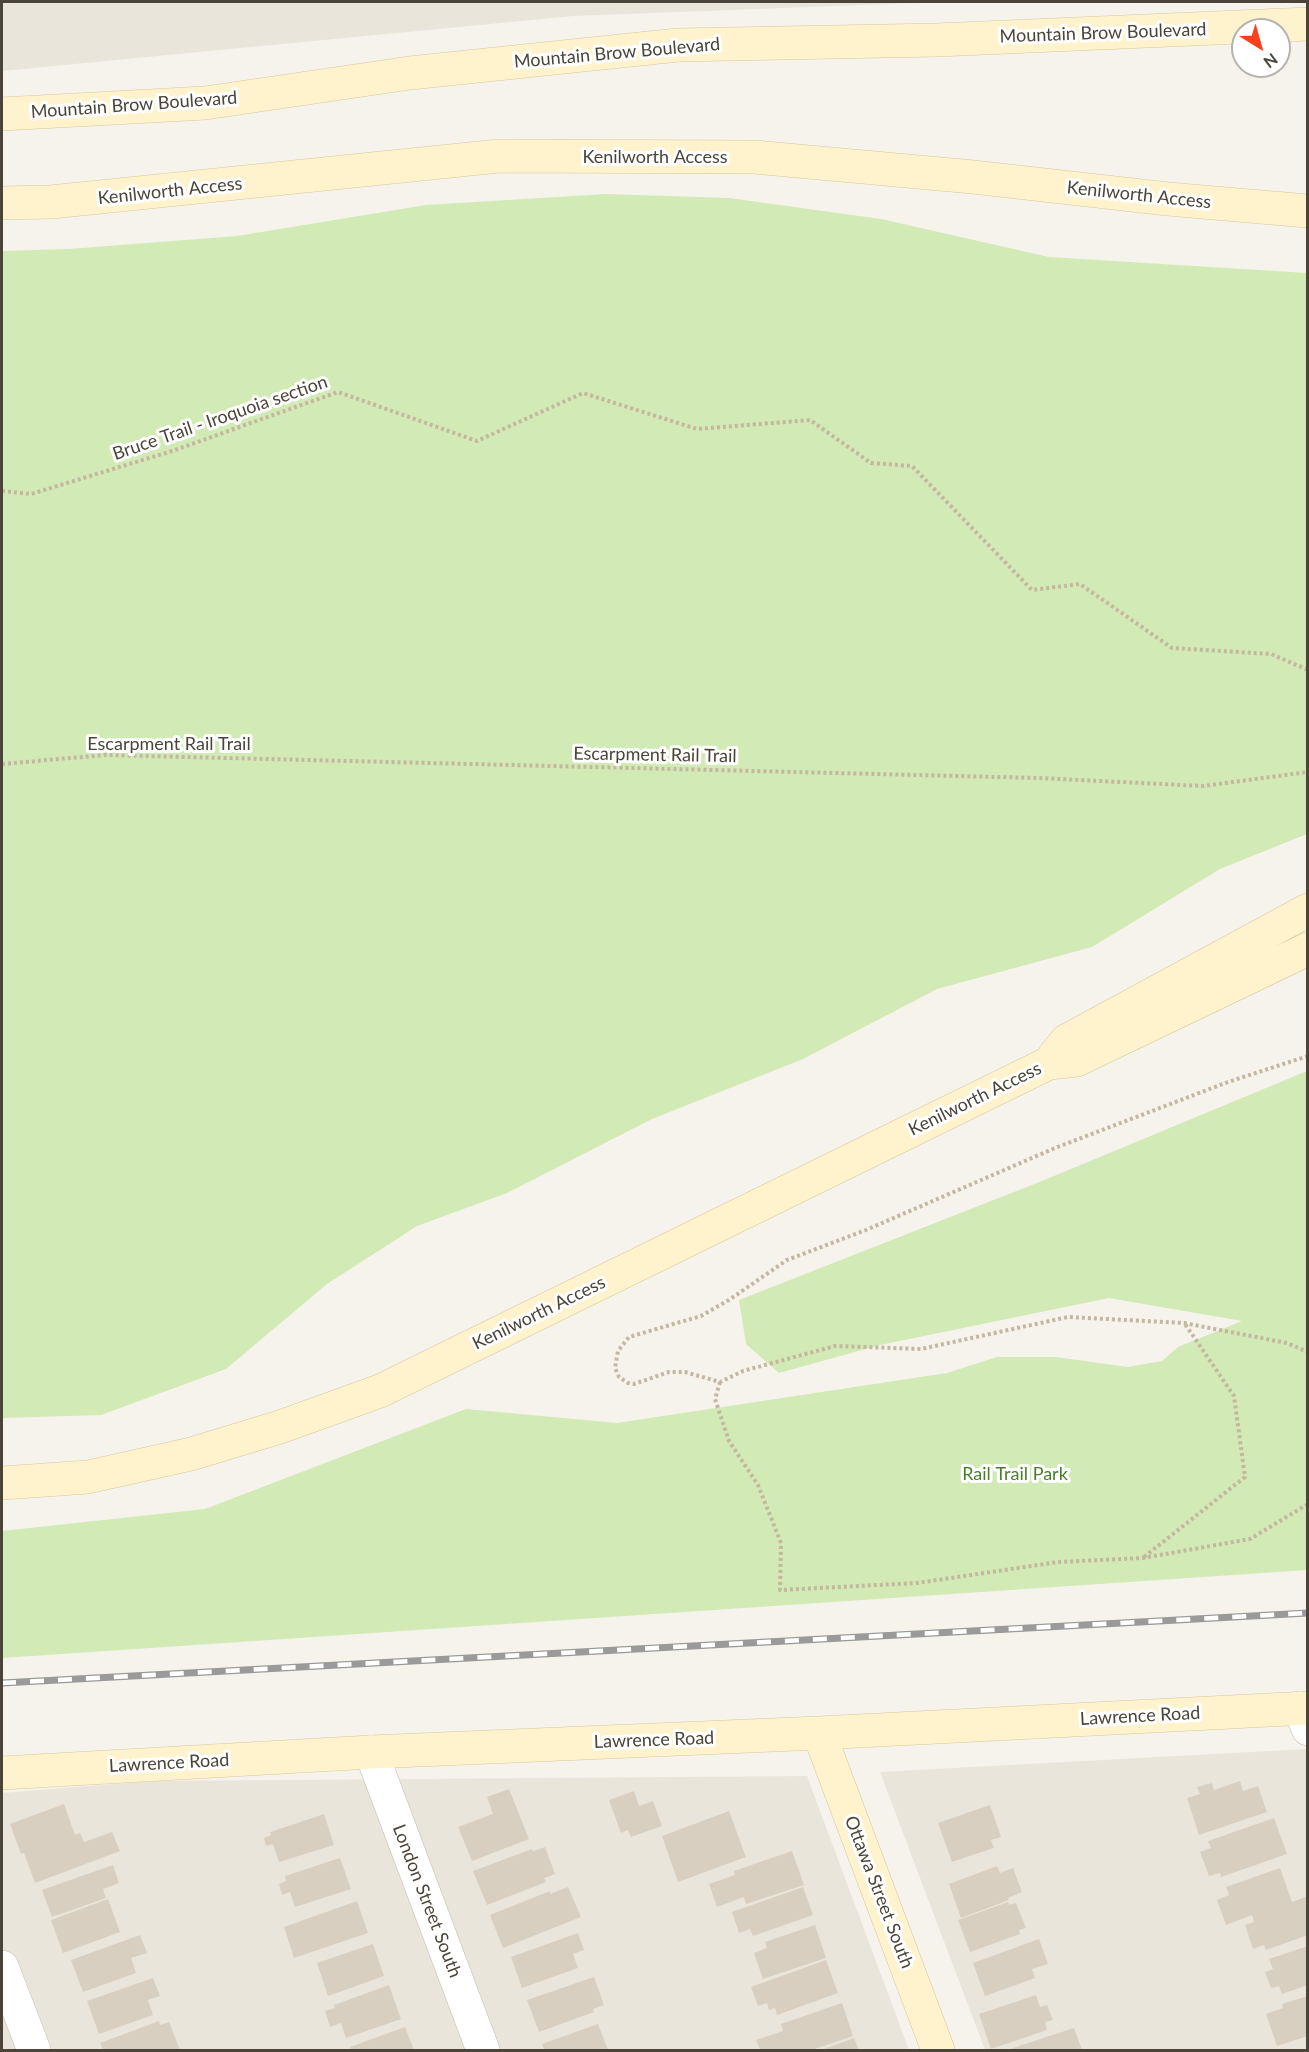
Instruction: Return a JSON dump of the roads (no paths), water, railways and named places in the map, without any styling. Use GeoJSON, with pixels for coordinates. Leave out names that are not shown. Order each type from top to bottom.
{"type":"FeatureCollection","features":[{"type":"Feature","properties":{"kind":"main road"},"geometry":{"type":"LineString","coordinates":[[1305,2],[1308,8]]}},
{"type":"Feature","properties":{"kind":"main road","name":"Mountain Brow Boulevard"},"geometry":{"type":"LineString","coordinates":[[2,114],[206,103],[410,73],[678,45],[937,40],[1308,24]]}},
{"type":"Feature","properties":{"kind":"main road","name":"Kenilworth Access"},"geometry":{"type":"LineString","coordinates":[[2,203],[51,202],[500,156],[742,157],[973,177],[1168,199],[1308,211]]}},
{"type":"Feature","properties":{"kind":"main road","name":"Kenilworth Access"},"geometry":{"type":"LineString","coordinates":[[1049,1063],[1066,1041],[1308,910]]}},
{"type":"Feature","properties":{"kind":"main road","name":"Kenilworth Access"},"geometry":{"type":"LineString","coordinates":[[2,1483],[88,1478],[190,1454],[280,1427],[380,1391],[1049,1063],[1077,1060],[1308,949]]}},
{"type":"Feature","properties":{"kind":"main road","name":"Lawrence Road"},"geometry":{"type":"LineString","coordinates":[[2,1773],[371,1752],[1305,1715]]}},
{"type":"Feature","properties":{"kind":"main road","name":"Ottawa Street South"},"geometry":{"type":"LineString","coordinates":[[819,1733],[938,2050]]}},
{"type":"Feature","properties":{"kind":"street","name":"London Street South"},"geometry":{"type":"LineString","coordinates":[[371,1752],[483,2050]]}},
{"type":"Feature","properties":{"kind":"street"},"geometry":{"type":"LineString","coordinates":[[2,1967],[34,2050]]}},
{"type":"Feature","properties":{"kind":"railway"},"geometry":{"type":"LineString","coordinates":[[2,1683],[1308,1613]]}},
{"type":"Feature","properties":{"kind":"park label","name":"Rail Trail Park"},"geometry":{"type":"Point","coordinates":[1015,1474]}}]}
